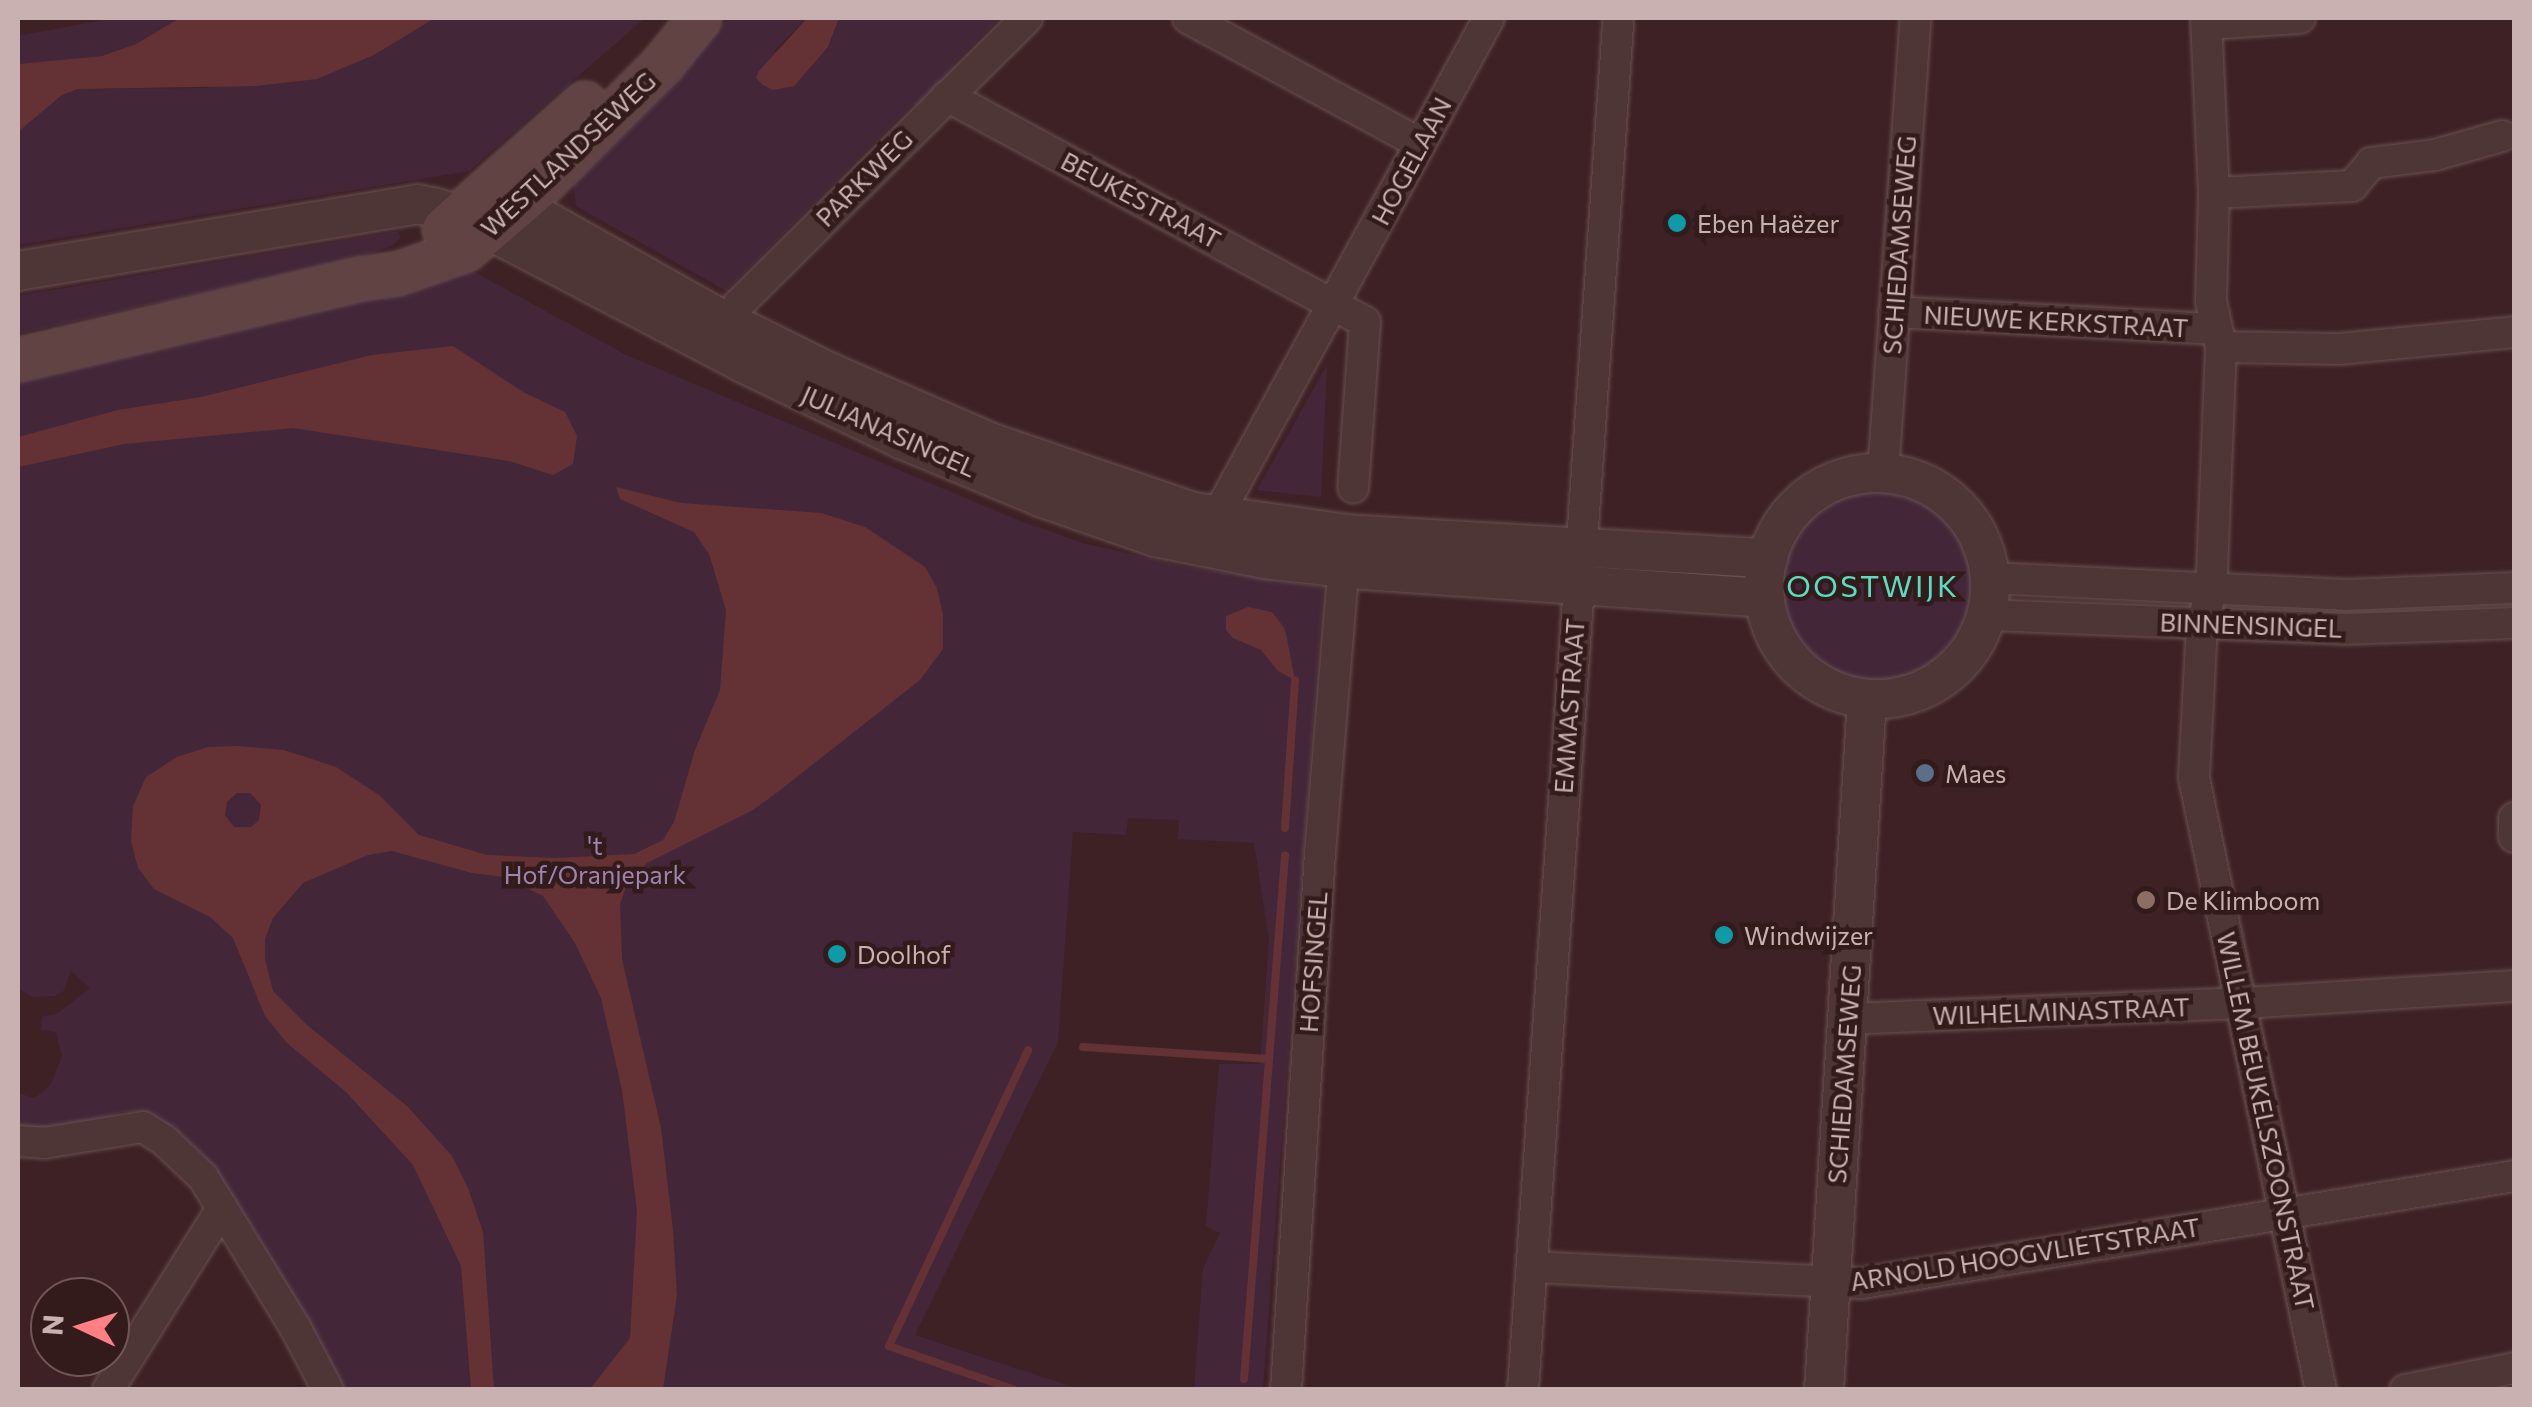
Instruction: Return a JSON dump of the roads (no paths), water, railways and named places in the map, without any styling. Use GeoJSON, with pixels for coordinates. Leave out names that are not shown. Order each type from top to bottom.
{"type":"FeatureCollection","features":[{"type":"Feature","properties":{"kind":"main road","name":"WESTLANDSEWEG"},"geometry":{"type":"LineString","coordinates":[[18,360],[440,262],[466,250],[491,210],[654,38],[689,18]]}},
{"type":"Feature","properties":{"kind":"main road","name":"WESTLANDSEWEG"},"geometry":{"type":"LineString","coordinates":[[491,210],[662,64],[700,18]]}},
{"type":"Feature","properties":{"kind":"street","name":"PARKWEG"},"geometry":{"type":"LineString","coordinates":[[722,336],[739,304],[1027,18]]}},
{"type":"Feature","properties":{"kind":"street"},"geometry":{"type":"LineString","coordinates":[[1188,18],[1419,143]]}},
{"type":"Feature","properties":{"kind":"street","name":"HOGELAAN"},"geometry":{"type":"LineString","coordinates":[[1216,534],[1419,143],[1489,18]]}},
{"type":"Feature","properties":{"kind":"street","name":"SCHIEDAMSEWEG"},"geometry":{"type":"LineString","coordinates":[[1883,473],[1916,18]]}},
{"type":"Feature","properties":{"kind":"street"},"geometry":{"type":"LineString","coordinates":[[2207,21],[2300,18]]}},
{"type":"Feature","properties":{"kind":"street","name":"EMMASTRAAT"},"geometry":{"type":"LineString","coordinates":[[1524,1390],[1579,567],[1609,19]]}},
{"type":"Feature","properties":{"kind":"street","name":"WILLEM BEUKELSZOONSTRAAT"},"geometry":{"type":"LineString","coordinates":[[2207,21],[2214,193],[2211,301],[2219,338],[2210,591],[2202,624],[2194,778],[2321,1390]]}},
{"type":"Feature","properties":{"kind":"street","name":"BEUKESTRAAT"},"geometry":{"type":"LineString","coordinates":[[947,96],[1334,304]]}},
{"type":"Feature","properties":{"kind":"street"},"geometry":{"type":"LineString","coordinates":[[2214,193],[2352,186],[2371,163],[2435,155],[2502,136]]}},
{"type":"Feature","properties":{"kind":"street","name":"WESTLANDSEWEG"},"geometry":{"type":"LineString","coordinates":[[18,271],[417,204],[491,210]]}},
{"type":"Feature","properties":{"kind":"street","name":"JULIANASINGEL"},"geometry":{"type":"LineString","coordinates":[[491,210],[722,336],[992,443],[1149,499],[1216,534],[1345,551]]}},
{"type":"Feature","properties":{"kind":"street"},"geometry":{"type":"LineString","coordinates":[[1334,304],[1364,322],[1353,488]]}},
{"type":"Feature","properties":{"kind":"street","name":"NIEUWE KERKSTRAAT"},"geometry":{"type":"LineString","coordinates":[[1894,312],[2339,349],[2514,332]]}},
{"type":"Feature","properties":{"kind":"street"},"geometry":{"type":"LineString","coordinates":[[1883,473],[1924,483],[1954,503],[1983,545],[1988,597],[1962,661],[1935,684],[1902,697],[1866,699],[1826,687],[1801,670],[1777,638],[1765,598],[1768,558],[1785,522],[1812,494],[1851,476],[1883,473]]}},
{"type":"Feature","properties":{"kind":"street"},"geometry":{"type":"LineString","coordinates":[[1345,551],[1579,567],[1765,598]]}},
{"type":"Feature","properties":{"kind":"street","name":"HOFSINGEL"},"geometry":{"type":"LineString","coordinates":[[1286,1390],[1345,551]]}},
{"type":"Feature","properties":{"kind":"street"},"geometry":{"type":"LineString","coordinates":[[1579,567],[1768,558]]}},
{"type":"Feature","properties":{"kind":"street","name":"BINNENSINGEL"},"geometry":{"type":"LineString","coordinates":[[1988,597],[2210,591],[2345,595],[2514,588]]}},
{"type":"Feature","properties":{"kind":"street","name":"BINNENSINGEL"},"geometry":{"type":"LineString","coordinates":[[1988,597],[2202,624],[2378,628],[2514,623]]}},
{"type":"Feature","properties":{"kind":"street","name":"SCHIEDAMSEWEG"},"geometry":{"type":"LineString","coordinates":[[1824,1390],[1866,699]]}},
{"type":"Feature","properties":{"kind":"street"},"geometry":{"type":"LineString","coordinates":[[2514,818],[2514,837]]}},
{"type":"Feature","properties":{"kind":"street","name":"WILHELMINASTRAAT"},"geometry":{"type":"LineString","coordinates":[[1848,1019],[2242,1004],[2514,986]]}},
{"type":"Feature","properties":{"kind":"street"},"geometry":{"type":"LineString","coordinates":[[18,1141],[44,1143],[144,1127],[202,1177],[328,1390]]}},
{"type":"Feature","properties":{"kind":"street","name":"ARNOLD HOOGVLIETSTRAAT"},"geometry":{"type":"LineString","coordinates":[[1532,1267],[1862,1283],[2514,1176]]}},
{"type":"Feature","properties":{"kind":"street"},"geometry":{"type":"LineString","coordinates":[[108,1390],[222,1208]]}},
{"type":"Feature","properties":{"kind":"street"},"geometry":{"type":"LineString","coordinates":[[2405,1390],[2514,1368]]}},
{"type":"Feature","properties":{"kind":"waterway"},"geometry":{"type":"LineString","coordinates":[[1285,828],[1295,680]]}},
{"type":"Feature","properties":{"kind":"waterway"},"geometry":{"type":"LineString","coordinates":[[1244,1379],[1285,856]]}},
{"type":"Feature","properties":{"kind":"waterway"},"geometry":{"type":"LineString","coordinates":[[1083,1047],[1269,1059]]}},
{"type":"Feature","properties":{"kind":"waterway"},"geometry":{"type":"LineString","coordinates":[[1015,1390],[889,1346],[1028,1050]]}},
{"type":"Feature","properties":{"kind":"place","name":"Eben Haëzer"},"geometry":{"type":"Point","coordinates":[1677,223]}},
{"type":"Feature","properties":{"kind":"place","name":"Maes"},"geometry":{"type":"Point","coordinates":[1925,773]}},
{"type":"Feature","properties":{"kind":"place","name":"De Klimboom"},"geometry":{"type":"Point","coordinates":[2146,900]}},
{"type":"Feature","properties":{"kind":"place","name":"Windwijzer"},"geometry":{"type":"Point","coordinates":[1724,935]}},
{"type":"Feature","properties":{"kind":"place","name":"Doolhof"},"geometry":{"type":"Point","coordinates":[837,954]}},
{"type":"Feature","properties":{"kind":"district","name":"OOSTWIJK"},"geometry":{"type":"Point","coordinates":[1873,585]}},
{"type":"Feature","properties":{"kind":"park label","name":"'t Hof/Oranjepark"},"geometry":{"type":"Point","coordinates":[595,860]}}]}
